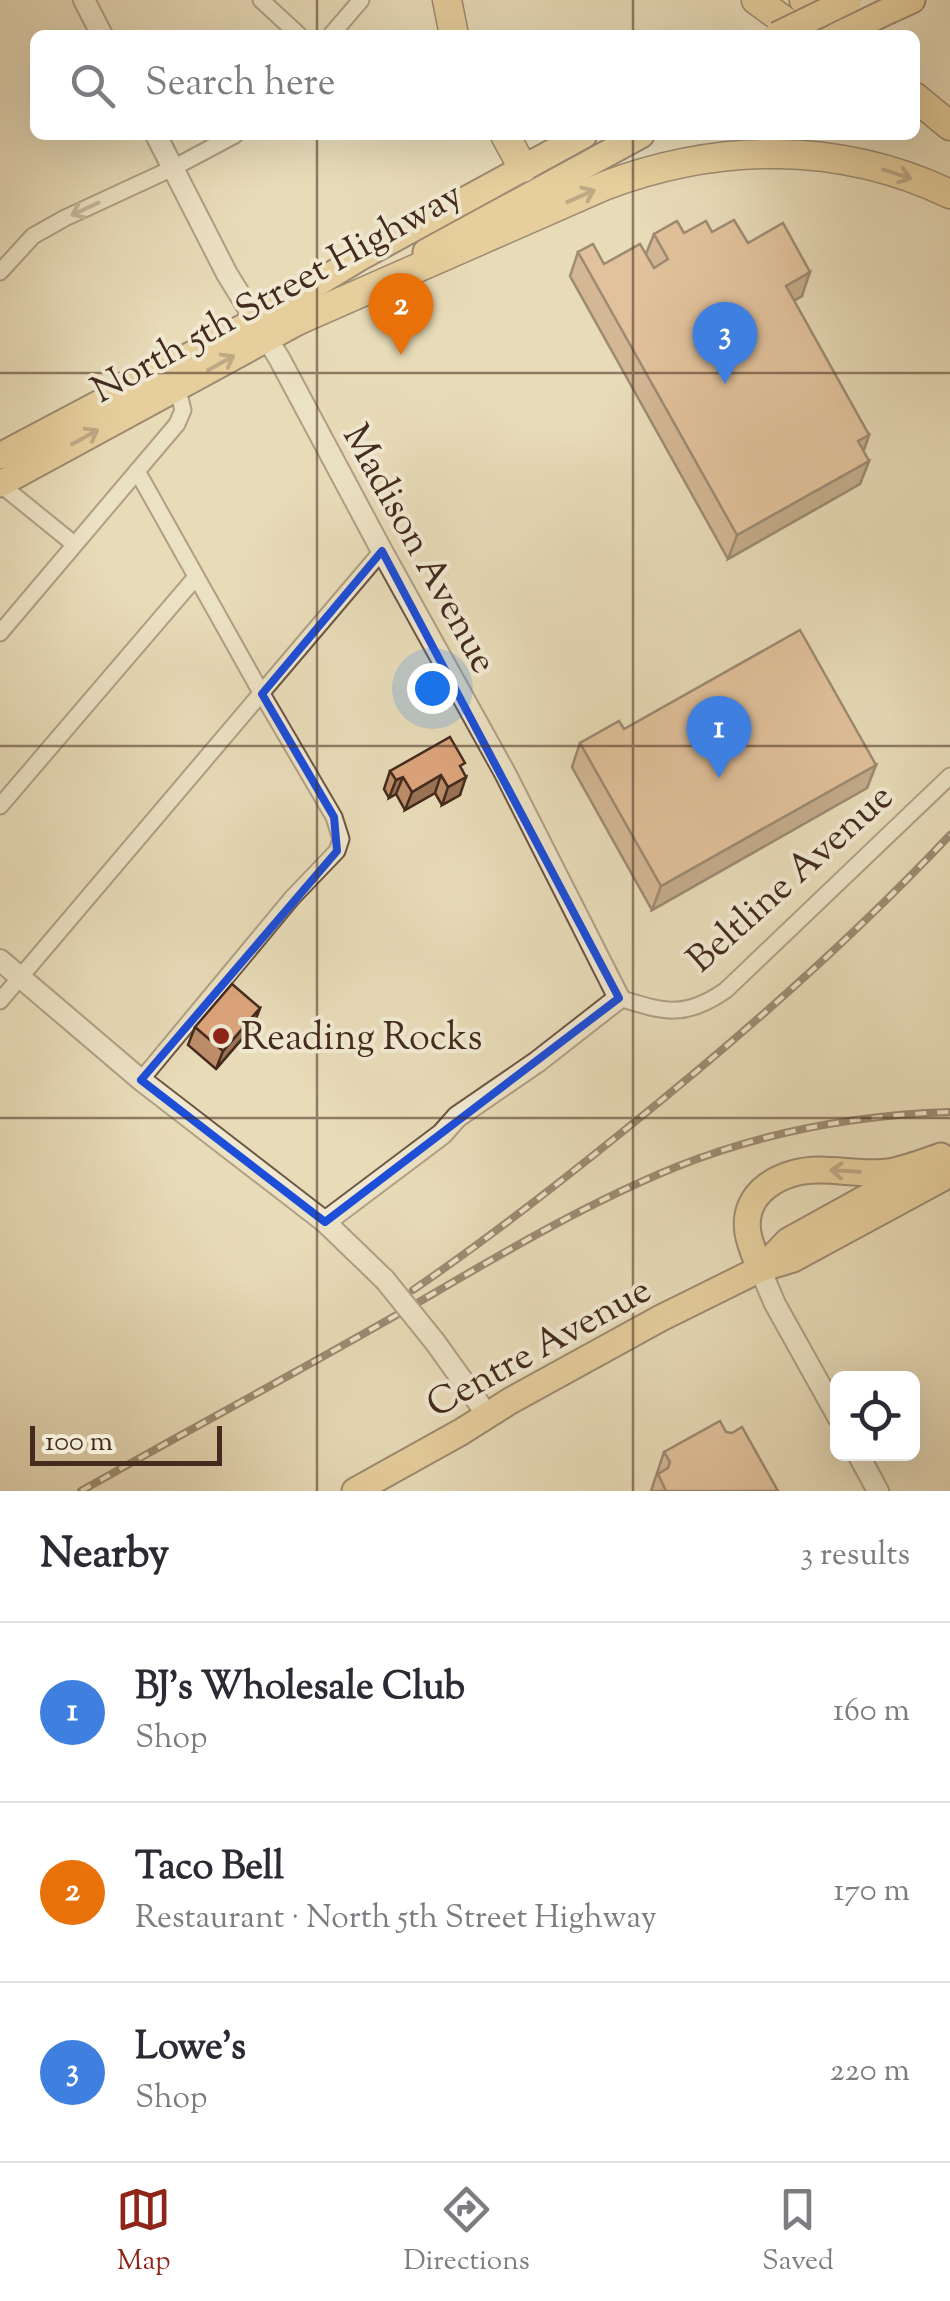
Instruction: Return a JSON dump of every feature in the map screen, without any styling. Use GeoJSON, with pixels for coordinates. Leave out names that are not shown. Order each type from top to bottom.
{"type":"FeatureCollection","features":[{"type":"Feature","properties":{"kind":"highway"},"geometry":{"type":"LineString","coordinates":[[447,0],[453,30]]}},
{"type":"Feature","properties":{"kind":"highway"},"geometry":{"type":"LineString","coordinates":[[464,0],[468,30]]}},
{"type":"Feature","properties":{"kind":"highway"},"geometry":{"type":"LineString","coordinates":[[756,0],[797,30]]}},
{"type":"Feature","properties":{"kind":"highway"},"geometry":{"type":"LineString","coordinates":[[778,0],[811,30]]}},
{"type":"Feature","properties":{"kind":"highway"},"geometry":{"type":"LineString","coordinates":[[804,0],[835,30]]}},
{"type":"Feature","properties":{"kind":"highway"},"geometry":{"type":"LineString","coordinates":[[920,101],[950,126]]}},
{"type":"Feature","properties":{"kind":"highway"},"geometry":{"type":"LineString","coordinates":[[920,123],[950,148]]}},
{"type":"Feature","properties":{"kind":"highway"},"geometry":{"type":"LineString","coordinates":[[508,140],[524,168]]}},
{"type":"Feature","properties":{"kind":"highway"},"geometry":{"type":"LineString","coordinates":[[300,320],[604,186],[693,160],[764,153],[831,158],[899,174],[950,194]]}},
{"type":"Feature","properties":{"kind":"main road"},"geometry":{"type":"LineString","coordinates":[[787,30],[849,0]]}},
{"type":"Feature","properties":{"kind":"main road"},"geometry":{"type":"LineString","coordinates":[[850,30],[902,5]]}},
{"type":"Feature","properties":{"kind":"main road","name":"North 5th Street Highway"},"geometry":{"type":"LineString","coordinates":[[0,484],[177,387],[359,258],[575,140]]}},
{"type":"Feature","properties":{"kind":"main road","name":"North 5th Street Highway"},"geometry":{"type":"LineString","coordinates":[[0,456],[261,330],[300,320],[632,140]]}},
{"type":"Feature","properties":{"kind":"main road"},"geometry":{"type":"LineString","coordinates":[[524,168],[546,186]]}},
{"type":"Feature","properties":{"kind":"main road"},"geometry":{"type":"LineString","coordinates":[[760,1269],[748,1237],[748,1212],[756,1196],[777,1179],[808,1170],[888,1172],[947,1160]]}},
{"type":"Feature","properties":{"kind":"main road","name":"Centre Avenue"},"geometry":{"type":"LineString","coordinates":[[355,1491],[510,1401],[760,1269],[788,1242],[947,1160]]}},
{"type":"Feature","properties":{"kind":"street"},"geometry":{"type":"LineString","coordinates":[[84,0],[99,30]]}},
{"type":"Feature","properties":{"kind":"street"},"geometry":{"type":"LineString","coordinates":[[261,0],[294,30]]}},
{"type":"Feature","properties":{"kind":"street"},"geometry":{"type":"LineString","coordinates":[[335,30],[362,0]]}},
{"type":"Feature","properties":{"kind":"street","name":"Madison Avenue"},"geometry":{"type":"LineString","coordinates":[[159,140],[227,274],[279,358],[505,773],[618,998]]}},
{"type":"Feature","properties":{"kind":"street"},"geometry":{"type":"LineString","coordinates":[[0,272],[33,236],[226,140]]}},
{"type":"Feature","properties":{"kind":"street"},"geometry":{"type":"LineString","coordinates":[[0,633],[181,418],[182,402],[177,387]]}},
{"type":"Feature","properties":{"kind":"street"},"geometry":{"type":"LineString","coordinates":[[136,470],[334,816],[341,839],[337,850],[292,898],[141,1080]]}},
{"type":"Feature","properties":{"kind":"street"},"geometry":{"type":"LineString","coordinates":[[0,484],[74,544]]}},
{"type":"Feature","properties":{"kind":"street"},"geometry":{"type":"LineString","coordinates":[[0,1001],[382,551]]}},
{"type":"Feature","properties":{"kind":"street"},"geometry":{"type":"LineString","coordinates":[[0,806],[196,577]]}},
{"type":"Feature","properties":{"kind":"street","name":"Beltline Avenue"},"geometry":{"type":"LineString","coordinates":[[618,998],[659,1010],[680,1010],[699,1006],[726,990],[950,776]]}},
{"type":"Feature","properties":{"kind":"street"},"geometry":{"type":"LineString","coordinates":[[0,960],[141,1080],[324,1222],[385,1280],[488,1416]]}},
{"type":"Feature","properties":{"kind":"street"},"geometry":{"type":"LineString","coordinates":[[324,1222],[618,998]]}},
{"type":"Feature","properties":{"kind":"street"},"geometry":{"type":"LineString","coordinates":[[760,1269],[830,1403]]}},
{"type":"Feature","properties":{"kind":"street"},"geometry":{"type":"LineString","coordinates":[[862,1461],[878,1491]]}},
{"type":"Feature","properties":{"kind":"highlighted area"},"geometry":{"type":"Polygon","coordinates":[[[382,551],[619,998],[325,1222],[141,1080],[337,851],[334,817],[262,694],[382,551]]]}},
{"type":"Feature","properties":{"kind":"building"},"geometry":{"type":"Polygon","coordinates":[[[734,220],[748,243],[783,223],[810,272],[786,286],[869,435],[858,441],[869,461],[737,535],[578,252],[593,244],[604,264],[640,244],[654,268],[668,259],[654,234],[677,221],[684,233],[706,221],[712,232],[734,220]]]}},
{"type":"Feature","properties":{"kind":"building"},"geometry":{"type":"Polygon","coordinates":[[[800,630],[876,765],[661,886],[580,743],[619,721],[624,729],[800,630]]]}},
{"type":"Feature","properties":{"kind":"building"},"geometry":{"type":"Polygon","coordinates":[[[450,737],[465,763],[460,766],[466,777],[448,787],[441,775],[412,792],[403,777],[396,780],[390,771],[450,737]]]}},
{"type":"Feature","properties":{"kind":"building"},"geometry":{"type":"Polygon","coordinates":[[[232,984],[260,1008],[223,1051],[195,1027],[232,984]]]}},
{"type":"Feature","properties":{"kind":"building"},"geometry":{"type":"Polygon","coordinates":[[[720,1421],[726,1432],[742,1427],[778,1491],[666,1491],[658,1474],[670,1462],[664,1452],[720,1421]]]}},
{"type":"Feature","properties":{"kind":"railway"},"geometry":{"type":"LineString","coordinates":[[413,1290],[544,1194],[707,1063],[832,952],[950,835]]}},
{"type":"Feature","properties":{"kind":"railway"},"geometry":{"type":"LineString","coordinates":[[81,1491],[532,1237],[639,1183],[709,1155],[776,1135],[845,1121],[950,1112]]}},
{"type":"Feature","properties":{"kind":"place","name":"Taco Bell"},"geometry":{"type":"Point","coordinates":[401,355]}},
{"type":"Feature","properties":{"kind":"place","name":"Lowe's"},"geometry":{"type":"Point","coordinates":[725,384]}},
{"type":"Feature","properties":{"kind":"place","name":"BJ's Wholesale Club"},"geometry":{"type":"Point","coordinates":[719,778]}},
{"type":"Feature","properties":{"kind":"place","name":"Reading Rocks"},"geometry":{"type":"Point","coordinates":[221,1036]}}]}
